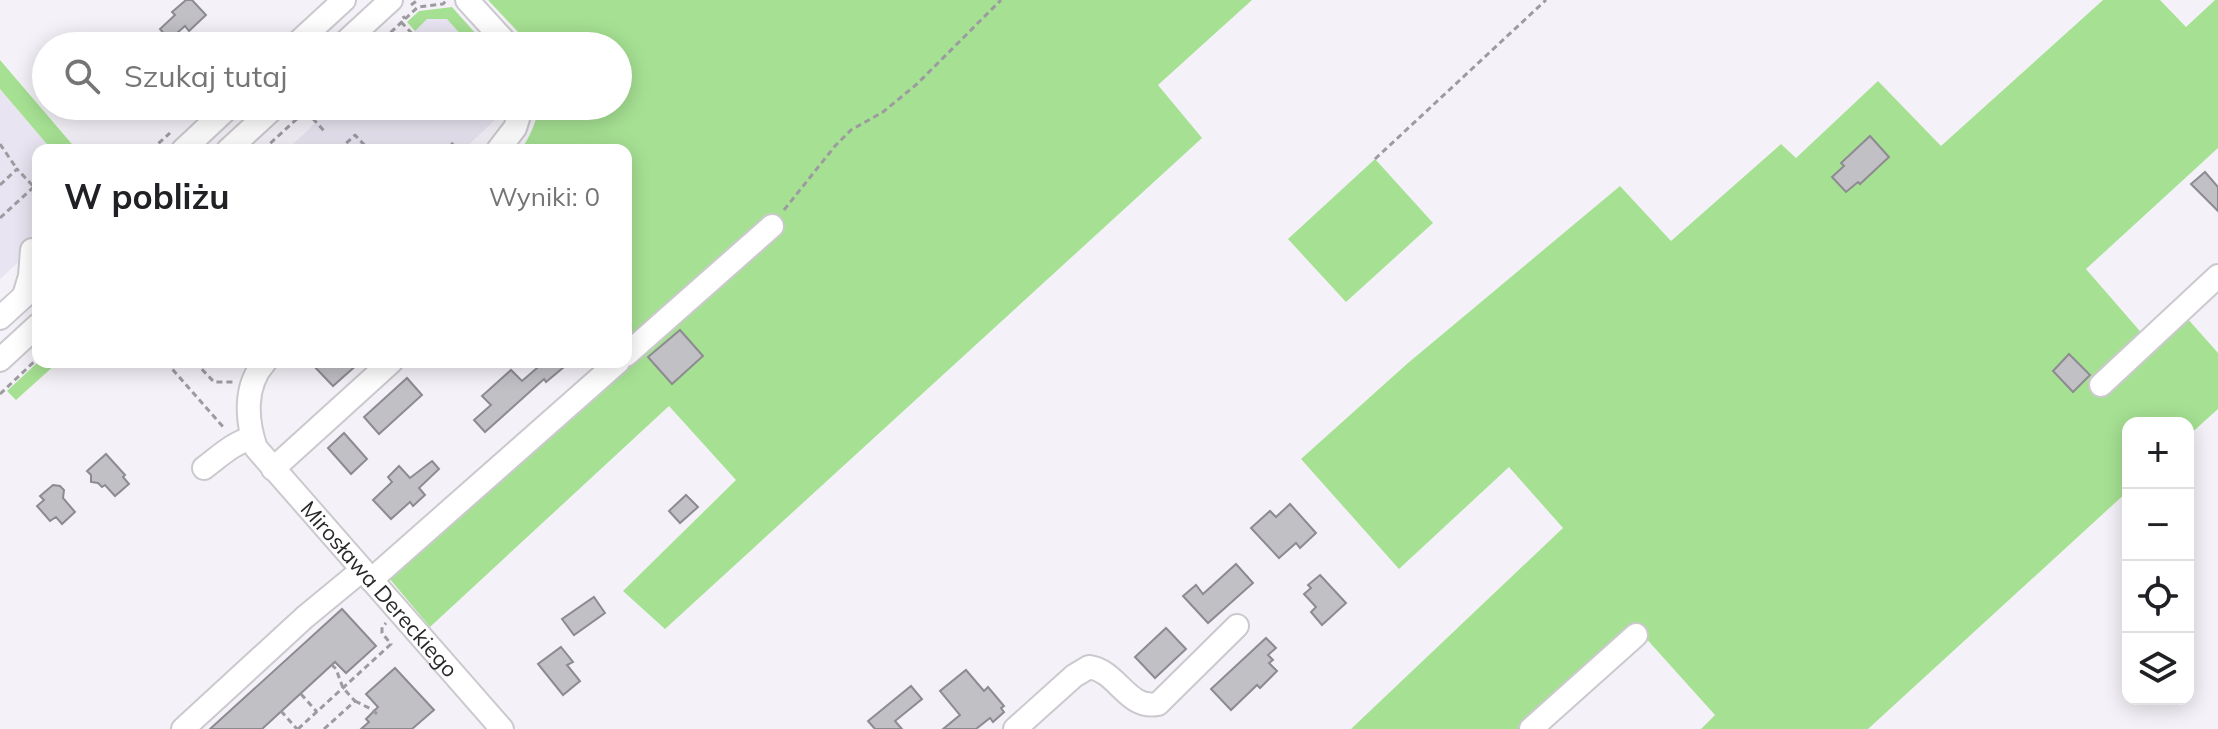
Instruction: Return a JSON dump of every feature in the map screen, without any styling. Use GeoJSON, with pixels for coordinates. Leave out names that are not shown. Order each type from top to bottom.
{"type":"FeatureCollection","features":[{"type":"Feature","properties":{"kind":"street"},"geometry":{"type":"LineString","coordinates":[[309,32],[344,0]]}},
{"type":"Feature","properties":{"kind":"street"},"geometry":{"type":"LineString","coordinates":[[356,32],[391,0]]}},
{"type":"Feature","properties":{"kind":"street"},"geometry":{"type":"LineString","coordinates":[[467,0],[496,32]]}},
{"type":"Feature","properties":{"kind":"street"},"geometry":{"type":"LineString","coordinates":[[189,144],[215,120]]}},
{"type":"Feature","properties":{"kind":"street"},"geometry":{"type":"LineString","coordinates":[[235,144],[261,120]]}},
{"type":"Feature","properties":{"kind":"street"},"geometry":{"type":"LineString","coordinates":[[503,144],[518,120]]}},
{"type":"Feature","properties":{"kind":"street"},"geometry":{"type":"LineString","coordinates":[[632,350],[772,226]]}},
{"type":"Feature","properties":{"kind":"street"},"geometry":{"type":"LineString","coordinates":[[0,318],[31,290],[32,250]]}},
{"type":"Feature","properties":{"kind":"street"},"geometry":{"type":"LineString","coordinates":[[2101,385],[2218,276]]}},
{"type":"Feature","properties":{"kind":"street"},"geometry":{"type":"LineString","coordinates":[[0,360],[32,331]]}},
{"type":"Feature","properties":{"kind":"street"},"geometry":{"type":"LineString","coordinates":[[204,468],[240,441],[254,443],[248,414],[253,383],[262,368]]}},
{"type":"Feature","properties":{"kind":"street"},"geometry":{"type":"LineString","coordinates":[[273,469],[384,368]]}},
{"type":"Feature","properties":{"kind":"street"},"geometry":{"type":"LineString","coordinates":[[183,729],[305,617],[367,575],[611,368]]}},
{"type":"Feature","properties":{"kind":"street","name":"Mirosława Dereckiego"},"geometry":{"type":"LineString","coordinates":[[254,443],[273,469],[502,729]]}},
{"type":"Feature","properties":{"kind":"street"},"geometry":{"type":"LineString","coordinates":[[1015,729],[1074,676],[1089,667],[1102,670],[1134,701],[1147,706],[1158,704],[1237,626]]}},
{"type":"Feature","properties":{"kind":"street"},"geometry":{"type":"LineString","coordinates":[[1531,729],[1636,635]]}},
{"type":"Feature","properties":{"kind":"path"},"geometry":{"type":"LineString","coordinates":[[413,32],[403,20],[418,7],[443,4],[448,0]]}},
{"type":"Feature","properties":{"kind":"path"},"geometry":{"type":"LineString","coordinates":[[772,226],[851,130],[883,112],[917,84],[1001,0]]}},
{"type":"Feature","properties":{"kind":"path"},"geometry":{"type":"LineString","coordinates":[[1375,159],[1546,0]]}},
{"type":"Feature","properties":{"kind":"path"},"geometry":{"type":"LineString","coordinates":[[270,144],[296,120]]}},
{"type":"Feature","properties":{"kind":"path"},"geometry":{"type":"LineString","coordinates":[[314,120],[325,132]]}},
{"type":"Feature","properties":{"kind":"path"},"geometry":{"type":"LineString","coordinates":[[345,144],[355,135],[363,144]]}},
{"type":"Feature","properties":{"kind":"path"},"geometry":{"type":"LineString","coordinates":[[0,144],[32,185]]}},
{"type":"Feature","properties":{"kind":"path"},"geometry":{"type":"LineString","coordinates":[[0,185],[17,169]]}},
{"type":"Feature","properties":{"kind":"path"},"geometry":{"type":"LineString","coordinates":[[0,218],[32,189]]}},
{"type":"Feature","properties":{"kind":"path"},"geometry":{"type":"LineString","coordinates":[[0,394],[32,364]]}},
{"type":"Feature","properties":{"kind":"path"},"geometry":{"type":"LineString","coordinates":[[171,368],[227,432]]}},
{"type":"Feature","properties":{"kind":"path"},"geometry":{"type":"LineString","coordinates":[[201,368],[214,382]]}},
{"type":"Feature","properties":{"kind":"path"},"geometry":{"type":"LineString","coordinates":[[281,711],[298,729],[391,644],[382,633],[382,627],[391,619]]}},
{"type":"Feature","properties":{"kind":"path"},"geometry":{"type":"LineString","coordinates":[[332,665],[343,688],[355,701],[377,714]]}},
{"type":"Feature","properties":{"kind":"path"},"geometry":{"type":"LineString","coordinates":[[301,694],[317,712]]}},
{"type":"Feature","properties":{"kind":"path"},"geometry":{"type":"LineString","coordinates":[[324,729],[355,701]]}},
{"type":"Feature","properties":{"kind":"path"},"geometry":{"type":"LineString","coordinates":[[330,725],[334,729]]}},
{"type":"Feature","properties":{"kind":"shaded area"},"geometry":{"type":"Polygon","coordinates":[[[427,19],[447,19],[459,32],[414,32],[427,19]]]}},
{"type":"Feature","properties":{"kind":"shaded area"},"geometry":{"type":"Polygon","coordinates":[[[0,89],[47,144],[32,144],[32,250],[0,279],[0,89]]]}},
{"type":"Feature","properties":{"kind":"shaded area"},"geometry":{"type":"Polygon","coordinates":[[[318,120],[495,120],[469,144],[293,144],[318,120]]]}},
{"type":"Feature","properties":{"kind":"green space"},"geometry":{"type":"Polygon","coordinates":[[[488,0],[1252,0],[1158,85],[1202,138],[665,629],[623,591],[736,480],[669,406],[430,627],[389,578],[381,560],[594,368],[632,368],[632,144],[524,144],[535,120],[632,120],[632,32],[518,32],[488,0]]]}},
{"type":"Feature","properties":{"kind":"green space"},"geometry":{"type":"Polygon","coordinates":[[[2103,0],[2160,0],[2186,27],[2218,0],[2218,148],[2086,269],[2145,337],[2179,309],[2218,353],[2218,409],[2194,431],[2194,417],[2122,417],[2122,496],[1868,729],[1701,729],[1715,715],[1643,635],[1521,729],[1351,729],[1563,528],[1509,467],[1399,569],[1301,459],[1408,363],[1620,186],[1671,241],[1781,144],[1796,158],[1878,81],[1941,146],[2103,0]]]}},
{"type":"Feature","properties":{"kind":"green space"},"geometry":{"type":"Polygon","coordinates":[[[452,7],[474,32],[459,32],[447,19],[427,19],[415,31],[407,22],[419,11],[452,7]]]}},
{"type":"Feature","properties":{"kind":"green space"},"geometry":{"type":"Polygon","coordinates":[[[0,60],[32,97],[32,120],[51,120],[72,144],[47,144],[0,89],[0,60]]]}},
{"type":"Feature","properties":{"kind":"green space"},"geometry":{"type":"Polygon","coordinates":[[[1375,159],[1433,223],[1346,302],[1288,239],[1375,159]]]}},
{"type":"Feature","properties":{"kind":"green space"},"geometry":{"type":"Polygon","coordinates":[[[32,368],[52,368],[16,400],[7,391],[32,368]]]}},
{"type":"Feature","properties":{"kind":"building"},"geometry":{"type":"Polygon","coordinates":[[[186,0],[192,0],[206,15],[189,31],[185,26],[178,32],[162,32],[160,29],[175,15],[172,12],[186,0]]]}},
{"type":"Feature","properties":{"kind":"building"},"geometry":{"type":"Polygon","coordinates":[[[1870,136],[1889,157],[1860,184],[1858,182],[1846,192],[1832,177],[1844,166],[1841,163],[1870,136]]]}},
{"type":"Feature","properties":{"kind":"building"},"geometry":{"type":"Polygon","coordinates":[[[2205,172],[2218,187],[2218,211],[2191,184],[2205,172]]]}},
{"type":"Feature","properties":{"kind":"building"},"geometry":{"type":"Polygon","coordinates":[[[680,330],[703,356],[672,384],[648,357],[680,330]]]}},
{"type":"Feature","properties":{"kind":"building"},"geometry":{"type":"Polygon","coordinates":[[[2069,354],[2090,375],[2073,392],[2053,371],[2069,354]]]}},
{"type":"Feature","properties":{"kind":"building"},"geometry":{"type":"Polygon","coordinates":[[[316,368],[353,368],[333,386],[316,368]]]}},
{"type":"Feature","properties":{"kind":"building"},"geometry":{"type":"Polygon","coordinates":[[[537,368],[563,368],[546,382],[544,379],[485,432],[474,420],[491,405],[482,396],[511,370],[522,381],[537,368]]]}},
{"type":"Feature","properties":{"kind":"building"},"geometry":{"type":"Polygon","coordinates":[[[407,378],[422,395],[379,434],[364,417],[407,378]]]}},
{"type":"Feature","properties":{"kind":"building"},"geometry":{"type":"Polygon","coordinates":[[[344,433],[367,459],[351,474],[328,448],[344,433]]]}},
{"type":"Feature","properties":{"kind":"building"},"geometry":{"type":"Polygon","coordinates":[[[106,454],[129,484],[115,496],[105,485],[102,487],[91,482],[87,471],[106,454]]]}},
{"type":"Feature","properties":{"kind":"building"},"geometry":{"type":"Polygon","coordinates":[[[432,461],[439,469],[419,488],[425,495],[413,506],[410,502],[391,519],[373,500],[392,482],[388,477],[399,466],[410,478],[432,461]]]}},
{"type":"Feature","properties":{"kind":"building"},"geometry":{"type":"Polygon","coordinates":[[[53,485],[64,490],[63,498],[75,512],[62,524],[56,517],[50,521],[37,506],[44,500],[40,496],[53,485]]]}},
{"type":"Feature","properties":{"kind":"building"},"geometry":{"type":"Polygon","coordinates":[[[686,495],[698,507],[680,523],[669,511],[686,495]]]}},
{"type":"Feature","properties":{"kind":"building"},"geometry":{"type":"Polygon","coordinates":[[[1290,504],[1316,533],[1300,548],[1296,543],[1279,558],[1251,528],[1270,511],[1276,517],[1290,504]]]}},
{"type":"Feature","properties":{"kind":"building"},"geometry":{"type":"Polygon","coordinates":[[[1236,564],[1253,583],[1208,623],[1183,596],[1196,585],[1203,594],[1236,564]]]}},
{"type":"Feature","properties":{"kind":"building"},"geometry":{"type":"Polygon","coordinates":[[[1320,575],[1346,603],[1322,625],[1311,612],[1316,607],[1304,594],[1311,588],[1308,585],[1320,575]]]}},
{"type":"Feature","properties":{"kind":"building"},"geometry":{"type":"Polygon","coordinates":[[[594,597],[605,613],[574,635],[562,619],[594,597]]]}},
{"type":"Feature","properties":{"kind":"building"},"geometry":{"type":"Polygon","coordinates":[[[342,609],[376,646],[346,673],[335,662],[262,729],[210,729],[342,609]]]}},
{"type":"Feature","properties":{"kind":"building"},"geometry":{"type":"Polygon","coordinates":[[[1166,628],[1186,649],[1155,678],[1135,657],[1166,628]]]}},
{"type":"Feature","properties":{"kind":"building"},"geometry":{"type":"Polygon","coordinates":[[[1266,638],[1276,648],[1268,655],[1273,660],[1269,663],[1277,671],[1231,710],[1211,689],[1266,638]]]}},
{"type":"Feature","properties":{"kind":"building"},"geometry":{"type":"Polygon","coordinates":[[[561,647],[573,662],[567,665],[580,681],[563,695],[538,664],[561,647]]]}},
{"type":"Feature","properties":{"kind":"building"},"geometry":{"type":"Polygon","coordinates":[[[395,668],[434,710],[412,729],[361,729],[378,707],[366,694],[395,668]]]}},
{"type":"Feature","properties":{"kind":"building"},"geometry":{"type":"Polygon","coordinates":[[[966,670],[984,691],[988,687],[1004,706],[1001,708],[1004,712],[993,722],[990,718],[976,729],[943,729],[960,715],[940,691],[966,670]]]}},
{"type":"Feature","properties":{"kind":"building"},"geometry":{"type":"Polygon","coordinates":[[[911,686],[922,699],[895,721],[902,729],[875,729],[868,721],[911,686]]]}}]}
